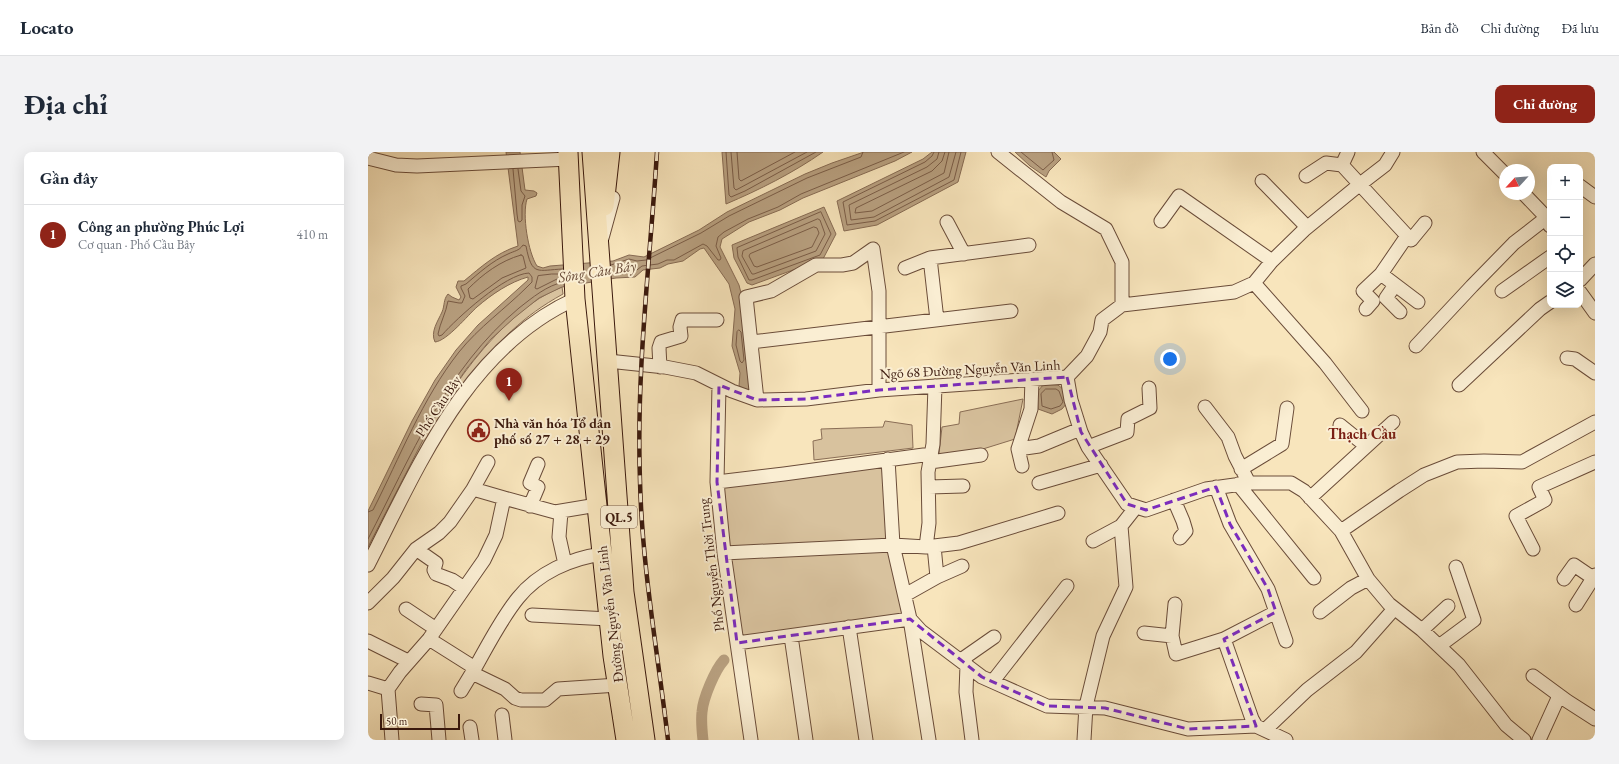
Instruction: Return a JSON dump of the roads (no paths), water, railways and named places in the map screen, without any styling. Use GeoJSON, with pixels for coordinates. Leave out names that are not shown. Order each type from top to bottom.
{"type":"FeatureCollection","features":[{"type":"Feature","properties":{"kind":"highway","name":"Đường Nguyễn Văn Linh"},"geometry":{"type":"LineString","coordinates":[[592,152],[624,592],[645,740]]}},
{"type":"Feature","properties":{"kind":"highway"},"geometry":{"type":"LineString","coordinates":[[599,249],[610,152]]}},
{"type":"Feature","properties":{"kind":"highway","name":"Đường Nguyễn Văn Linh"},"geometry":{"type":"LineString","coordinates":[[568,155],[574,250],[575,298],[609,619],[626,740]]}},
{"type":"Feature","properties":{"kind":"street"},"geometry":{"type":"LineString","coordinates":[[599,249],[613,197],[618,152]]}},
{"type":"Feature","properties":{"kind":"street"},"geometry":{"type":"LineString","coordinates":[[998,152],[1061,202],[1106,229],[1122,262],[1122,305]]}},
{"type":"Feature","properties":{"kind":"street"},"geometry":{"type":"LineString","coordinates":[[1342,165],[1348,152]]}},
{"type":"Feature","properties":{"kind":"street"},"geometry":{"type":"LineString","coordinates":[[1067,377],[1087,356],[1100,332],[1102,320],[1122,305],[1234,292],[1254,283],[1272,261],[1307,227],[1385,165],[1393,152]]}},
{"type":"Feature","properties":{"kind":"street"},"geometry":{"type":"LineString","coordinates":[[1483,152],[1499,168]]}},
{"type":"Feature","properties":{"kind":"street"},"geometry":{"type":"LineString","coordinates":[[368,158],[396,165],[417,166],[535,160],[568,155]]}},
{"type":"Feature","properties":{"kind":"street"},"geometry":{"type":"LineString","coordinates":[[1306,176],[1326,163],[1342,165],[1411,240],[1425,223]]}},
{"type":"Feature","properties":{"kind":"street"},"geometry":{"type":"LineString","coordinates":[[1262,181],[1307,227]]}},
{"type":"Feature","properties":{"kind":"street"},"geometry":{"type":"LineString","coordinates":[[1583,188],[1595,197]]}},
{"type":"Feature","properties":{"kind":"street"},"geometry":{"type":"LineString","coordinates":[[1161,221],[1179,196],[1272,261]]}},
{"type":"Feature","properties":{"kind":"street"},"geometry":{"type":"LineString","coordinates":[[1530,200],[1547,218]]}},
{"type":"Feature","properties":{"kind":"street"},"geometry":{"type":"LineString","coordinates":[[1416,346],[1514,243],[1547,221]]}},
{"type":"Feature","properties":{"kind":"street"},"geometry":{"type":"LineString","coordinates":[[947,222],[964,254]]}},
{"type":"Feature","properties":{"kind":"street"},"geometry":{"type":"LineString","coordinates":[[1366,309],[1373,301],[1363,291],[1381,274],[1407,236]]}},
{"type":"Feature","properties":{"kind":"street"},"geometry":{"type":"LineString","coordinates":[[905,268],[930,258],[1029,245]]}},
{"type":"Feature","properties":{"kind":"street"},"geometry":{"type":"LineString","coordinates":[[757,400],[746,296],[771,291],[816,265],[842,265],[852,263],[873,249],[879,291],[879,390]]}},
{"type":"Feature","properties":{"kind":"street"},"geometry":{"type":"LineString","coordinates":[[930,258],[937,320]]}},
{"type":"Feature","properties":{"kind":"street"},"geometry":{"type":"LineString","coordinates":[[1502,292],[1547,259]]}},
{"type":"Feature","properties":{"kind":"street"},"geometry":{"type":"LineString","coordinates":[[1583,277],[1595,264]]}},
{"type":"Feature","properties":{"kind":"street"},"geometry":{"type":"LineString","coordinates":[[1381,274],[1418,302]]}},
{"type":"Feature","properties":{"kind":"street"},"geometry":{"type":"LineString","coordinates":[[1254,283],[1325,363],[1362,411]]}},
{"type":"Feature","properties":{"kind":"street"},"geometry":{"type":"LineString","coordinates":[[1395,285],[1386,298],[1400,312]]}},
{"type":"Feature","properties":{"kind":"street"},"geometry":{"type":"LineString","coordinates":[[1583,296],[1595,313]]}},
{"type":"Feature","properties":{"kind":"street","name":"Phố Cầu Bây"},"geometry":{"type":"LineString","coordinates":[[368,565],[429,446],[448,415],[468,388],[490,361],[520,333],[542,317],[575,298]]}},
{"type":"Feature","properties":{"kind":"street"},"geometry":{"type":"LineString","coordinates":[[1459,385],[1547,304]]}},
{"type":"Feature","properties":{"kind":"street"},"geometry":{"type":"LineString","coordinates":[[750,342],[1011,311]]}},
{"type":"Feature","properties":{"kind":"street"},"geometry":{"type":"LineString","coordinates":[[660,367],[659,348],[662,342],[681,336],[680,327],[682,320],[717,320]]}},
{"type":"Feature","properties":{"kind":"street"},"geometry":{"type":"LineString","coordinates":[[1567,358],[1575,359],[1595,373]]}},
{"type":"Feature","properties":{"kind":"street","name":"Ngõ 68 Đường Nguyễn Văn Linh"},"geometry":{"type":"LineString","coordinates":[[608,361],[696,373],[719,386],[757,400],[806,399],[879,390],[1067,377],[1071,400],[1080,429],[1088,447],[1127,504],[1136,507]]}},
{"type":"Feature","properties":{"kind":"street"},"geometry":{"type":"LineString","coordinates":[[1022,466],[1018,449],[1031,409],[1032,379]]}},
{"type":"Feature","properties":{"kind":"street","name":"Phố Nguyễn Thời Trung"},"geometry":{"type":"LineString","coordinates":[[719,386],[718,482],[724,553],[751,740]]}},
{"type":"Feature","properties":{"kind":"street"},"geometry":{"type":"LineString","coordinates":[[935,386],[935,413],[931,458],[928,472],[928,487],[930,546],[937,577]]}},
{"type":"Feature","properties":{"kind":"street"},"geometry":{"type":"LineString","coordinates":[[1088,447],[1127,432],[1128,419],[1150,408],[1149,388]]}},
{"type":"Feature","properties":{"kind":"street"},"geometry":{"type":"LineString","coordinates":[[1205,408],[1228,437],[1241,469],[1243,483],[1314,578]]}},
{"type":"Feature","properties":{"kind":"street"},"geometry":{"type":"LineString","coordinates":[[1241,469],[1282,444],[1287,408]]}},
{"type":"Feature","properties":{"kind":"street"},"geometry":{"type":"LineString","coordinates":[[1310,498],[1393,422]]}},
{"type":"Feature","properties":{"kind":"street"},"geometry":{"type":"LineString","coordinates":[[1341,532],[1424,475],[1457,462],[1522,462],[1595,422]]}},
{"type":"Feature","properties":{"kind":"street"},"geometry":{"type":"LineString","coordinates":[[1340,425],[1366,446]]}},
{"type":"Feature","properties":{"kind":"street"},"geometry":{"type":"LineString","coordinates":[[1018,449],[1039,446],[1080,429]]}},
{"type":"Feature","properties":{"kind":"street"},"geometry":{"type":"LineString","coordinates":[[718,482],[888,459],[981,455]]}},
{"type":"Feature","properties":{"kind":"street"},"geometry":{"type":"LineString","coordinates":[[888,459],[893,545],[910,619],[929,740]]}},
{"type":"Feature","properties":{"kind":"street"},"geometry":{"type":"LineString","coordinates":[[368,604],[393,578],[416,549],[439,533],[450,522],[473,489],[488,462]]}},
{"type":"Feature","properties":{"kind":"street"},"geometry":{"type":"LineString","coordinates":[[1533,549],[1516,516],[1545,500],[1539,487],[1595,462]]}},
{"type":"Feature","properties":{"kind":"street"},"geometry":{"type":"LineString","coordinates":[[530,506],[538,487],[530,483],[538,464]]}},
{"type":"Feature","properties":{"kind":"street"},"geometry":{"type":"LineString","coordinates":[[1039,483],[1101,465]]}},
{"type":"Feature","properties":{"kind":"street"},"geometry":{"type":"LineString","coordinates":[[1093,541],[1121,526],[1136,507],[1146,510],[1206,489],[1216,487],[1243,483],[1290,484],[1304,491],[1341,532],[1368,579],[1389,604],[1422,630],[1460,665],[1506,725],[1524,740]]}},
{"type":"Feature","properties":{"kind":"street"},"geometry":{"type":"LineString","coordinates":[[928,487],[963,486]]}},
{"type":"Feature","properties":{"kind":"street"},"geometry":{"type":"LineString","coordinates":[[1216,487],[1230,524],[1268,589],[1286,641]]}},
{"type":"Feature","properties":{"kind":"street"},"geometry":{"type":"LineString","coordinates":[[473,489],[549,512],[561,512],[598,505]]}},
{"type":"Feature","properties":{"kind":"street"},"geometry":{"type":"LineString","coordinates":[[392,740],[388,689],[408,662],[432,634],[484,560],[496,535],[504,498]]}},
{"type":"Feature","properties":{"kind":"street"},"geometry":{"type":"LineString","coordinates":[[1174,500],[1184,521],[1186,531],[1180,538]]}},
{"type":"Feature","properties":{"kind":"street"},"geometry":{"type":"LineString","coordinates":[[561,512],[559,537],[565,564]]}},
{"type":"Feature","properties":{"kind":"street"},"geometry":{"type":"LineString","coordinates":[[724,553],[893,545],[930,546],[959,543],[1058,513]]}},
{"type":"Feature","properties":{"kind":"street"},"geometry":{"type":"LineString","coordinates":[[1084,740],[1086,706],[1103,636],[1126,587],[1121,526]]}},
{"type":"Feature","properties":{"kind":"street"},"geometry":{"type":"LineString","coordinates":[[416,549],[436,563],[434,570],[436,574],[452,580],[464,588]]}},
{"type":"Feature","properties":{"kind":"street"},"geometry":{"type":"LineString","coordinates":[[461,691],[518,598],[537,580],[565,564],[584,557],[603,554]]}},
{"type":"Feature","properties":{"kind":"street"},"geometry":{"type":"LineString","coordinates":[[1564,579],[1574,565],[1594,577],[1576,605]]}},
{"type":"Feature","properties":{"kind":"street"},"geometry":{"type":"LineString","coordinates":[[905,595],[937,577],[962,566]]}},
{"type":"Feature","properties":{"kind":"street"},"geometry":{"type":"LineString","coordinates":[[1439,646],[1474,620],[1456,567]]}},
{"type":"Feature","properties":{"kind":"street"},"geometry":{"type":"LineString","coordinates":[[1320,612],[1351,588],[1368,579]]}},
{"type":"Feature","properties":{"kind":"street"},"geometry":{"type":"LineString","coordinates":[[993,682],[1066,586]]}},
{"type":"Feature","properties":{"kind":"street"},"geometry":{"type":"LineString","coordinates":[[1175,604],[1172,636],[1176,654],[1224,639],[1276,612]]}},
{"type":"Feature","properties":{"kind":"street"},"geometry":{"type":"LineString","coordinates":[[1422,630],[1448,606]]}},
{"type":"Feature","properties":{"kind":"street"},"geometry":{"type":"LineString","coordinates":[[910,619],[922,631],[982,677],[1047,706],[1086,706],[1104,708],[1188,730],[1261,728],[1356,652],[1394,608]]}},
{"type":"Feature","properties":{"kind":"street"},"geometry":{"type":"LineString","coordinates":[[406,609],[473,671],[505,689],[515,698],[521,700],[545,700],[558,689],[618,685]]}},
{"type":"Feature","properties":{"kind":"street"},"geometry":{"type":"LineString","coordinates":[[532,615],[609,619]]}},
{"type":"Feature","properties":{"kind":"street"},"geometry":{"type":"LineString","coordinates":[[737,643],[910,619]]}},
{"type":"Feature","properties":{"kind":"street"},"geometry":{"type":"LineString","coordinates":[[849,627],[866,740]]}},
{"type":"Feature","properties":{"kind":"street"},"geometry":{"type":"LineString","coordinates":[[1144,633],[1172,636]]}},
{"type":"Feature","properties":{"kind":"street"},"geometry":{"type":"LineString","coordinates":[[791,636],[806,740]]}},
{"type":"Feature","properties":{"kind":"street"},"geometry":{"type":"LineString","coordinates":[[964,663],[994,637]]}},
{"type":"Feature","properties":{"kind":"street"},"geometry":{"type":"LineString","coordinates":[[1224,639],[1252,719],[1261,728],[1282,739]]}},
{"type":"Feature","properties":{"kind":"street"},"geometry":{"type":"LineString","coordinates":[[368,641],[408,662]]}},
{"type":"Feature","properties":{"kind":"street"},"geometry":{"type":"LineString","coordinates":[[964,663],[972,740]]}},
{"type":"Feature","properties":{"kind":"street"},"geometry":{"type":"LineString","coordinates":[[1533,676],[1559,696],[1595,719]]}},
{"type":"Feature","properties":{"kind":"street"},"geometry":{"type":"LineString","coordinates":[[368,683],[388,689]]}},
{"type":"Feature","properties":{"kind":"street"},"geometry":{"type":"LineString","coordinates":[[1539,740],[1559,696]]}},
{"type":"Feature","properties":{"kind":"street"},"geometry":{"type":"LineString","coordinates":[[421,704],[436,705],[439,740]]}},
{"type":"Feature","properties":{"kind":"street"},"geometry":{"type":"LineString","coordinates":[[502,715],[505,740]]}},
{"type":"Feature","properties":{"kind":"street"},"geometry":{"type":"LineString","coordinates":[[470,727],[472,740]]}},
{"type":"Feature","properties":{"kind":"water","name":"Sông Cầu Bây"},"geometry":{"type":"Polygon","coordinates":[[[506,152],[520,152],[525,190],[534,191],[537,193],[536,196],[527,199],[525,214],[531,252],[537,266],[543,268],[550,266],[613,261],[629,255],[644,257],[699,230],[727,212],[805,174],[832,163],[864,152],[912,152],[895,161],[803,198],[780,210],[749,222],[722,239],[720,247],[739,285],[743,301],[750,392],[739,386],[740,373],[732,346],[735,309],[729,284],[704,248],[700,249],[683,261],[668,264],[660,268],[643,270],[635,277],[616,278],[562,287],[539,298],[491,339],[467,368],[439,409],[368,547],[368,511],[412,421],[435,380],[456,350],[478,325],[528,280],[528,277],[521,279],[495,293],[477,307],[451,333],[440,341],[435,342],[433,334],[444,307],[446,296],[448,294],[459,300],[461,297],[456,287],[458,281],[464,281],[496,256],[518,246],[506,152]]]}},
{"type":"Feature","properties":{"kind":"water"},"geometry":{"type":"Polygon","coordinates":[[[722,152],[823,152],[776,181],[726,204],[722,152]]]}},
{"type":"Feature","properties":{"kind":"water"},"geometry":{"type":"Polygon","coordinates":[[[932,152],[966,152],[958,182],[877,225],[844,231],[837,201],[923,159],[932,152]]]}},
{"type":"Feature","properties":{"kind":"water"},"geometry":{"type":"Polygon","coordinates":[[[1015,152],[1054,152],[1061,159],[1049,171],[1046,177],[1030,166],[1015,152]]]}},
{"type":"Feature","properties":{"kind":"water"},"geometry":{"type":"Polygon","coordinates":[[[824,207],[836,234],[823,259],[752,285],[747,283],[734,258],[732,245],[824,207]]]}},
{"type":"Feature","properties":{"kind":"water"},"geometry":{"type":"Polygon","coordinates":[[[1044,384],[1058,385],[1063,389],[1067,403],[1062,409],[1052,414],[1038,409],[1037,392],[1044,384]]]}},
{"type":"Feature","properties":{"kind":"waterway"},"geometry":{"type":"LineString","coordinates":[[703,740],[703,706],[713,677],[724,660]]}},
{"type":"Feature","properties":{"kind":"railway"},"geometry":{"type":"LineString","coordinates":[[657,152],[644,316],[639,440],[641,514],[647,579],[668,740]]}},
{"type":"Feature","properties":{"kind":"place","name":"Công an phường Phúc Lợi"},"geometry":{"type":"Point","coordinates":[509,401]}},
{"type":"Feature","properties":{"kind":"place","name":"Nhà văn hóa Tổ dân phố số 27 + 28 + 29"},"geometry":{"type":"Point","coordinates":[478,431]}},
{"type":"Feature","properties":{"kind":"district","name":"Thạch Cầu"},"geometry":{"type":"Point","coordinates":[1362,433]}}]}
